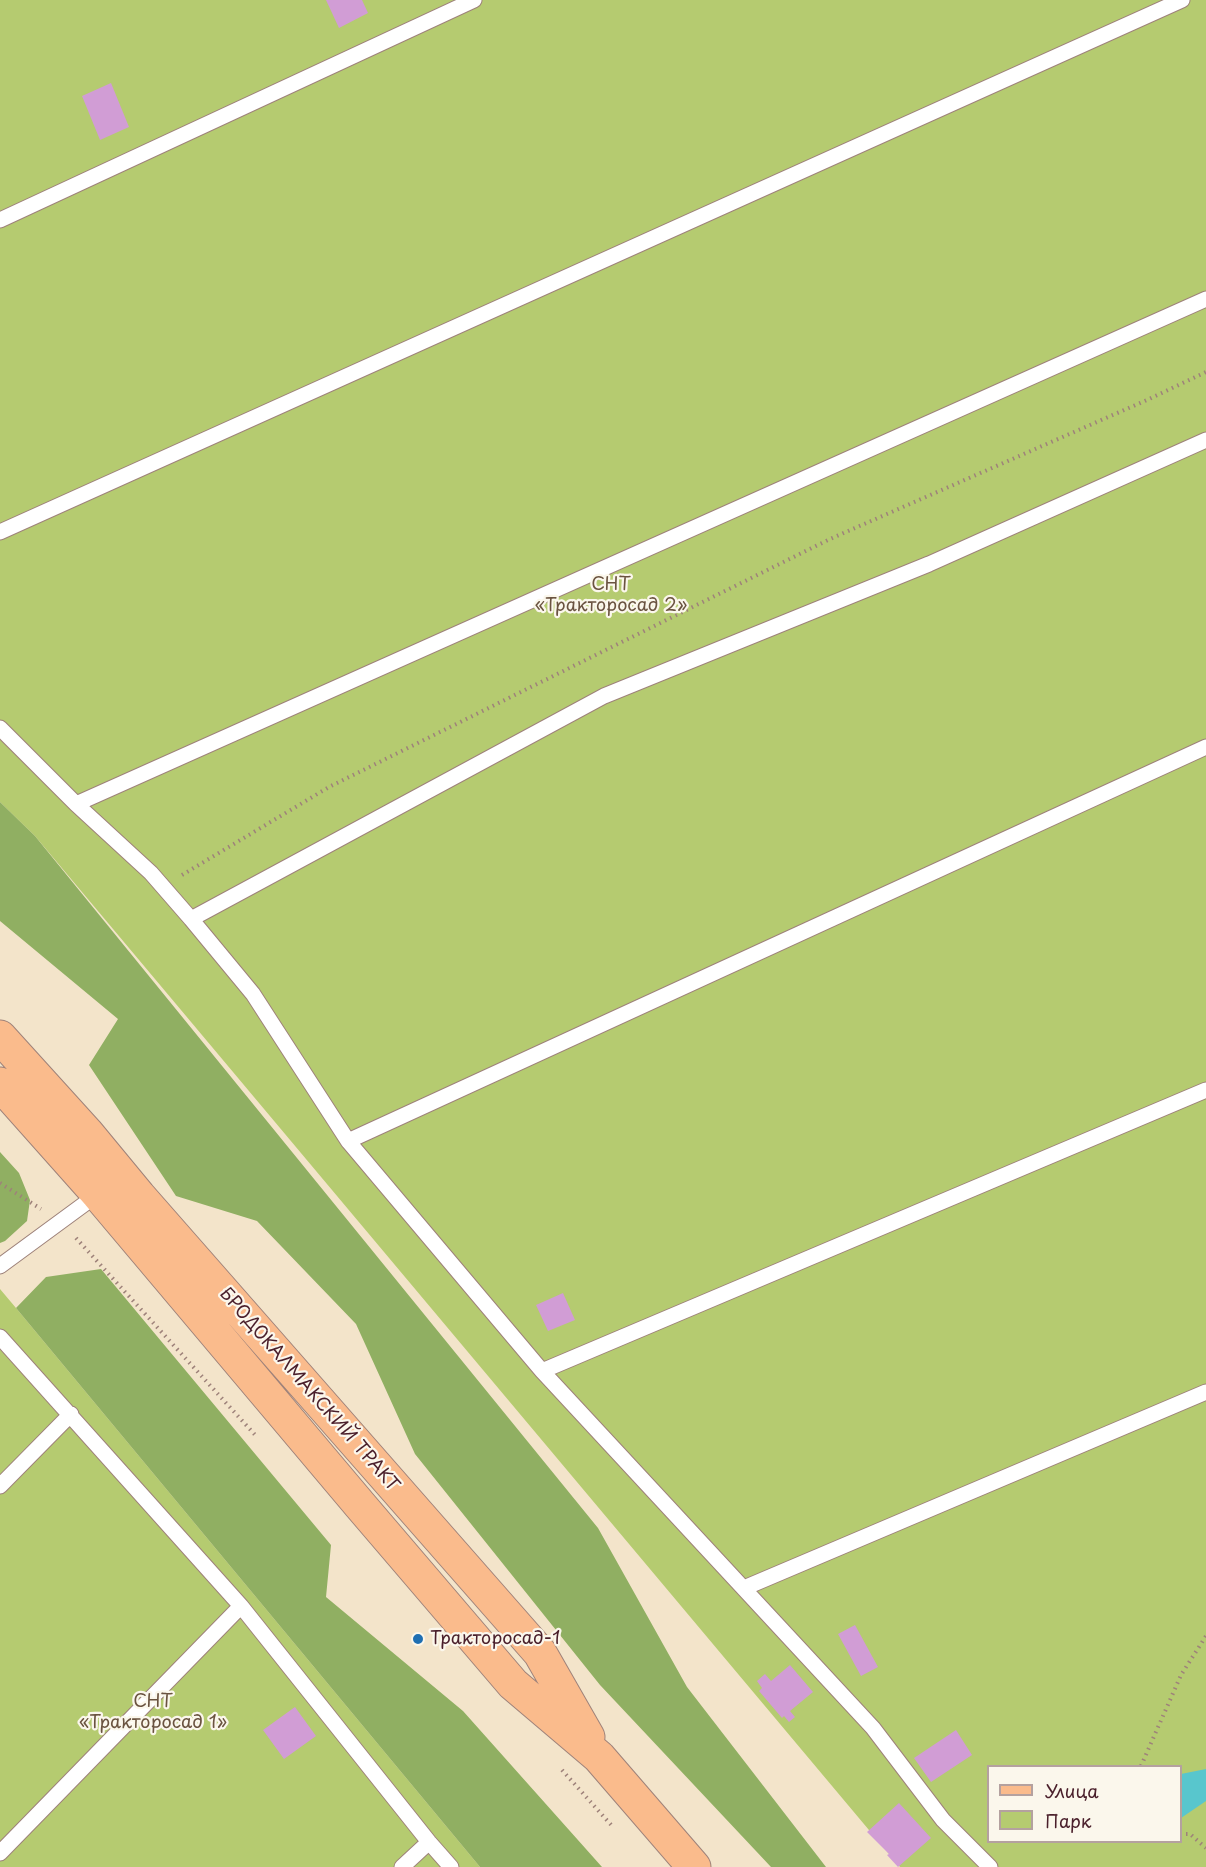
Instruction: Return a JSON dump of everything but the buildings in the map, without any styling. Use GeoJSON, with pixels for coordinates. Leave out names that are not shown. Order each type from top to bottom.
{"type":"FeatureCollection","features":[{"type":"Feature","properties":{"kind":"main road","name":"БРОДОКАЛМАКСКИЙ ТРАКТ"},"geometry":{"type":"LineString","coordinates":[[0,1037],[87,1133],[138,1196],[540,1653],[599,1757]]}},
{"type":"Feature","properties":{"kind":"main road","name":"БРОДОКАЛМАКСКИЙ ТРАКТ"},"geometry":{"type":"LineString","coordinates":[[0,1084],[98,1194],[513,1684],[599,1757],[694,1867]]}},
{"type":"Feature","properties":{"kind":"lane"},"geometry":{"type":"LineString","coordinates":[[0,220],[474,0]]}},
{"type":"Feature","properties":{"kind":"lane"},"geometry":{"type":"LineString","coordinates":[[0,532],[1182,0]]}},
{"type":"Feature","properties":{"kind":"lane"},"geometry":{"type":"LineString","coordinates":[[76,804],[1206,299]]}},
{"type":"Feature","properties":{"kind":"lane"},"geometry":{"type":"LineString","coordinates":[[191,919],[604,696],[929,564],[1206,440]]}},
{"type":"Feature","properties":{"kind":"lane"},"geometry":{"type":"LineString","coordinates":[[0,728],[76,804],[151,873],[191,919],[253,994],[348,1141],[542,1371],[873,1728],[943,1820],[990,1867]]}},
{"type":"Feature","properties":{"kind":"lane"},"geometry":{"type":"LineString","coordinates":[[348,1141],[1206,747]]}},
{"type":"Feature","properties":{"kind":"lane"},"geometry":{"type":"LineString","coordinates":[[542,1371],[1206,1090]]}},
{"type":"Feature","properties":{"kind":"lane"},"geometry":{"type":"LineString","coordinates":[[0,1266],[98,1194]]}},
{"type":"Feature","properties":{"kind":"lane"},"geometry":{"type":"LineString","coordinates":[[0,1336],[241,1606],[451,1867]]}},
{"type":"Feature","properties":{"kind":"lane"},"geometry":{"type":"LineString","coordinates":[[744,1588],[1206,1392]]}},
{"type":"Feature","properties":{"kind":"lane"},"geometry":{"type":"LineString","coordinates":[[0,1486],[70,1414]]}},
{"type":"Feature","properties":{"kind":"lane"},"geometry":{"type":"LineString","coordinates":[[0,1853],[241,1606]]}},
{"type":"Feature","properties":{"kind":"lane"},"geometry":{"type":"LineString","coordinates":[[402,1867],[429,1842]]}},
{"type":"Feature","properties":{"kind":"path"},"geometry":{"type":"LineString","coordinates":[[162,886],[329,787],[830,538],[1206,372]]}},
{"type":"Feature","properties":{"kind":"path"},"geometry":{"type":"LineString","coordinates":[[1142,1765],[1181,1675],[1206,1636]]}},
{"type":"Feature","properties":{"kind":"path"},"geometry":{"type":"LineString","coordinates":[[1182,1834],[1190,1834],[1206,1848]]}},
{"type":"Feature","properties":{"kind":"green space","name":"СНТ «Тракторосад 2»"},"geometry":{"type":"Polygon","coordinates":[[[0,0],[1206,0],[1206,1867],[900,1867],[35,836],[0,802],[0,0]]]}},
{"type":"Feature","properties":{"kind":"green space"},"geometry":{"type":"Polygon","coordinates":[[[0,802],[35,836],[598,1528],[687,1687],[826,1867],[771,1867],[600,1685],[415,1454],[356,1324],[257,1221],[176,1196],[89,1065],[118,1019],[0,921],[0,802]]]}},
{"type":"Feature","properties":{"kind":"green space"},"geometry":{"type":"Polygon","coordinates":[[[0,1152],[19,1173],[30,1200],[27,1221],[0,1243],[0,1152]]]}},
{"type":"Feature","properties":{"kind":"green space"},"geometry":{"type":"Polygon","coordinates":[[[101,1269],[331,1545],[326,1597],[463,1711],[602,1867],[480,1867],[16,1308],[46,1277],[101,1269]]]}},
{"type":"Feature","properties":{"kind":"green space","name":"СНТ «Тракторосад 1»"},"geometry":{"type":"Polygon","coordinates":[[[0,1289],[16,1308],[480,1867],[0,1867],[0,1289]]]}},
{"type":"Feature","properties":{"kind":"water"},"geometry":{"type":"Polygon","coordinates":[[[1206,1769],[1206,1801],[1182,1817],[1182,1774],[1206,1769]]]}},
{"type":"Feature","properties":{"kind":"place","name":"Тракторосад-1"},"geometry":{"type":"Point","coordinates":[418,1639]}}]}
